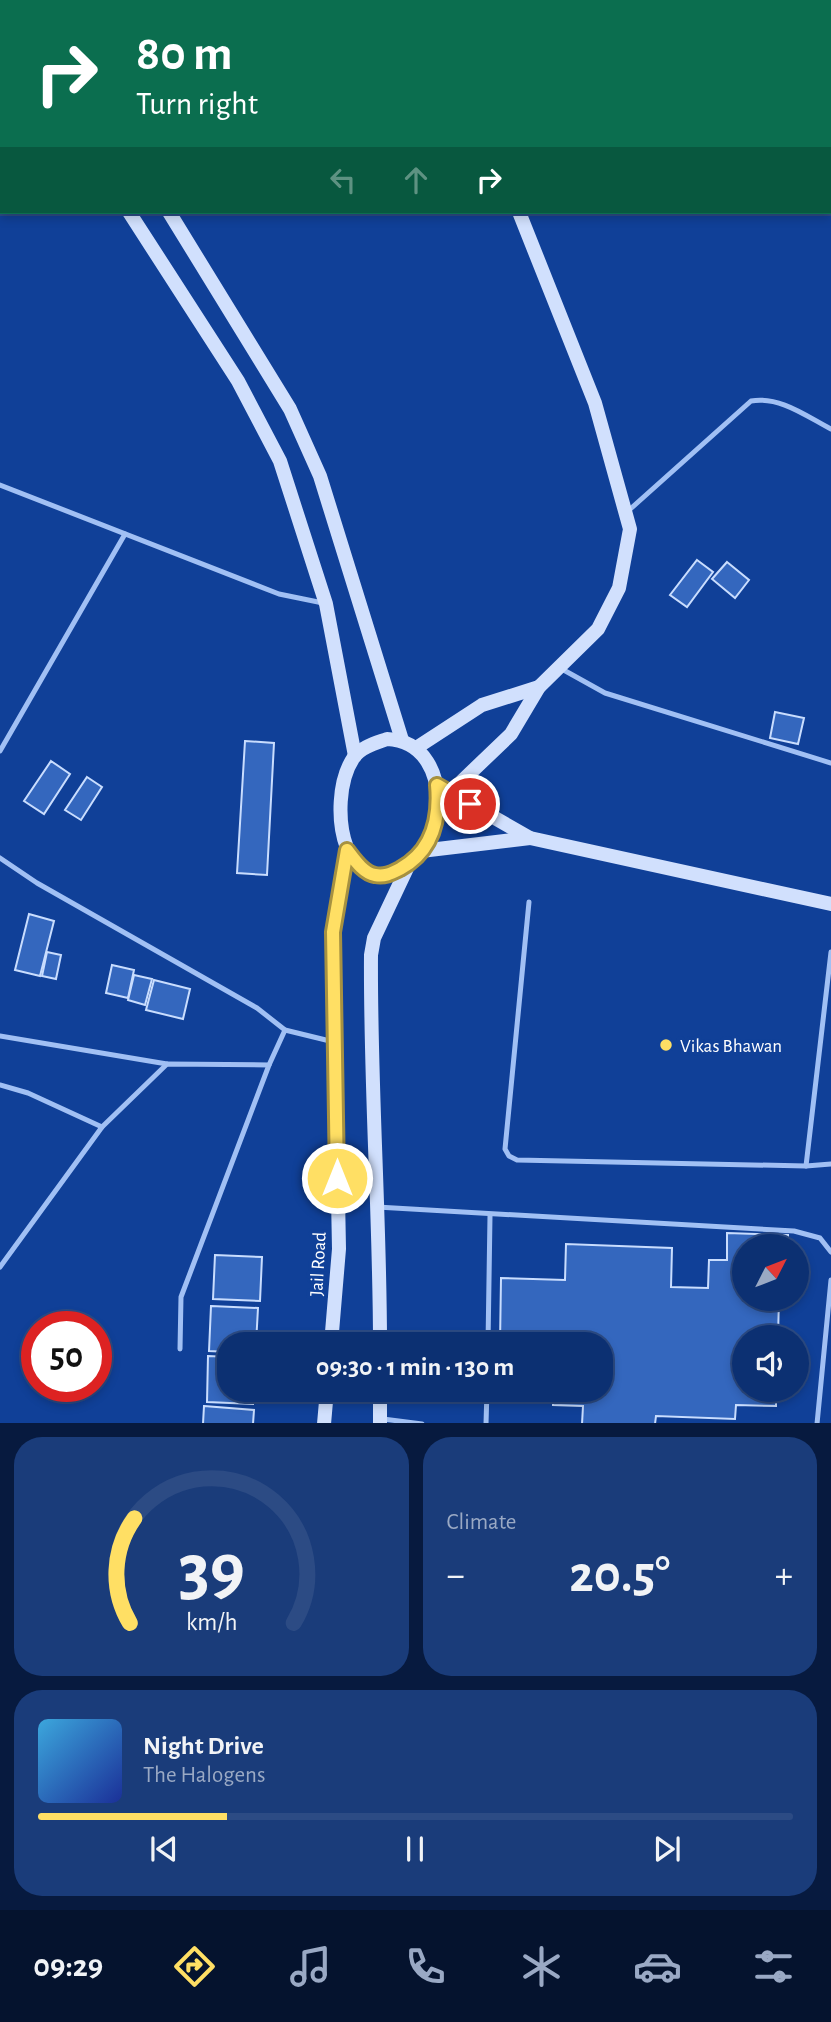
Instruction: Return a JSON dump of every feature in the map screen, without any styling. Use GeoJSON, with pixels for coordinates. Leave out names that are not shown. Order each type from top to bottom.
{"type":"FeatureCollection","features":[{"type":"Feature","properties":{"kind":"main road"},"geometry":{"type":"LineString","coordinates":[[130,214],[213,340],[266,430],[281,461],[326,604],[355,756],[342,792],[343,831],[347,850],[361,867],[373,875],[388,875],[409,864]]}},
{"type":"Feature","properties":{"kind":"main road"},"geometry":{"type":"LineString","coordinates":[[170,214],[290,409],[320,476],[402,740]]}},
{"type":"Feature","properties":{"kind":"main road"},"geometry":{"type":"LineString","coordinates":[[438,804],[511,734],[538,687],[598,629],[620,588],[630,529],[595,403],[520,214]]}},
{"type":"Feature","properties":{"kind":"main road"},"geometry":{"type":"LineString","coordinates":[[416,748],[482,705],[538,687]]}},
{"type":"Feature","properties":{"kind":"main road"},"geometry":{"type":"LineString","coordinates":[[355,756],[368,746],[387,739],[402,740],[416,748],[429,765],[437,785],[438,804],[430,840],[409,864],[374,938],[371,955],[370,1063],[380,1332]]}},
{"type":"Feature","properties":{"kind":"main road"},"geometry":{"type":"LineString","coordinates":[[437,785],[530,838],[831,904]]}},
{"type":"Feature","properties":{"kind":"main road"},"geometry":{"type":"LineString","coordinates":[[421,851],[530,838]]}},
{"type":"Feature","properties":{"kind":"main road","name":"Jail Road"},"geometry":{"type":"LineString","coordinates":[[332,1332],[339,1249],[333,932],[347,850]]}},
{"type":"Feature","properties":{"kind":"main road"},"geometry":{"type":"LineString","coordinates":[[324,1423],[326,1402]]}},
{"type":"Feature","properties":{"kind":"main road"},"geometry":{"type":"LineString","coordinates":[[380,1402],[380,1421]]}},
{"type":"Feature","properties":{"kind":"lane"},"geometry":{"type":"LineString","coordinates":[[625,513],[751,401],[764,399],[781,403],[831,429]]}},
{"type":"Feature","properties":{"kind":"lane"},"geometry":{"type":"LineString","coordinates":[[0,485],[279,594],[326,604]]}},
{"type":"Feature","properties":{"kind":"lane"},"geometry":{"type":"LineString","coordinates":[[0,751],[125,534]]}},
{"type":"Feature","properties":{"kind":"lane"},"geometry":{"type":"LineString","coordinates":[[560,668],[605,693],[831,762]]}},
{"type":"Feature","properties":{"kind":"lane"},"geometry":{"type":"LineString","coordinates":[[0,858],[37,883],[257,1009],[285,1030],[337,1043]]}},
{"type":"Feature","properties":{"kind":"lane"},"geometry":{"type":"LineString","coordinates":[[529,902],[505,1149],[509,1156],[517,1160],[806,1166],[831,1164]]}},
{"type":"Feature","properties":{"kind":"lane"},"geometry":{"type":"LineString","coordinates":[[806,1166],[831,952]]}},
{"type":"Feature","properties":{"kind":"lane"},"geometry":{"type":"LineString","coordinates":[[180,1349],[181,1297],[269,1065],[285,1030]]}},
{"type":"Feature","properties":{"kind":"lane"},"geometry":{"type":"LineString","coordinates":[[0,1036],[167,1064],[269,1065]]}},
{"type":"Feature","properties":{"kind":"lane"},"geometry":{"type":"LineString","coordinates":[[0,1267],[102,1127],[167,1064]]}},
{"type":"Feature","properties":{"kind":"lane"},"geometry":{"type":"LineString","coordinates":[[0,1085],[28,1093],[102,1127]]}},
{"type":"Feature","properties":{"kind":"lane"},"geometry":{"type":"LineString","coordinates":[[377,1207],[490,1216],[794,1231],[820,1238],[831,1252]]}},
{"type":"Feature","properties":{"kind":"lane"},"geometry":{"type":"LineString","coordinates":[[488,1332],[490,1216]]}},
{"type":"Feature","properties":{"kind":"lane"},"geometry":{"type":"LineString","coordinates":[[817,1423],[831,1280]]}},
{"type":"Feature","properties":{"kind":"lane"},"geometry":{"type":"LineString","coordinates":[[486,1423],[487,1402]]}},
{"type":"Feature","properties":{"kind":"lane"},"geometry":{"type":"LineString","coordinates":[[380,1421],[422,1423]]}},
{"type":"Feature","properties":{"kind":"building"},"geometry":{"type":"Polygon","coordinates":[[[697,560],[713,572],[687,607],[670,595],[697,560]]]}},
{"type":"Feature","properties":{"kind":"building"},"geometry":{"type":"Polygon","coordinates":[[[727,562],[749,580],[735,598],[712,579],[727,562]]]}},
{"type":"Feature","properties":{"kind":"building"},"geometry":{"type":"Polygon","coordinates":[[[775,712],[804,718],[798,744],[770,738],[775,712]]]}},
{"type":"Feature","properties":{"kind":"building"},"geometry":{"type":"Polygon","coordinates":[[[245,741],[274,743],[267,875],[237,873],[245,741]]]}},
{"type":"Feature","properties":{"kind":"building"},"geometry":{"type":"Polygon","coordinates":[[[51,761],[70,774],[44,814],[24,801],[51,761]]]}},
{"type":"Feature","properties":{"kind":"building"},"geometry":{"type":"Polygon","coordinates":[[[87,777],[102,787],[81,820],[65,810],[87,777]]]}},
{"type":"Feature","properties":{"kind":"building"},"geometry":{"type":"Polygon","coordinates":[[[29,914],[54,921],[40,976],[15,970],[29,914]]]}},
{"type":"Feature","properties":{"kind":"building"},"geometry":{"type":"Polygon","coordinates":[[[47,952],[61,955],[56,979],[42,976],[47,952]]]}},
{"type":"Feature","properties":{"kind":"building"},"geometry":{"type":"Polygon","coordinates":[[[112,965],[134,970],[128,998],[106,993],[112,965]]]}},
{"type":"Feature","properties":{"kind":"building"},"geometry":{"type":"Polygon","coordinates":[[[134,975],[152,979],[145,1005],[128,1000],[134,975]]]}},
{"type":"Feature","properties":{"kind":"building"},"geometry":{"type":"Polygon","coordinates":[[[154,980],[190,989],[183,1019],[146,1010],[154,980]]]}},
{"type":"Feature","properties":{"kind":"building"},"geometry":{"type":"Polygon","coordinates":[[[727,1233],[758,1234],[732,1234],[732,1311],[779,1311],[778,1325],[732,1325],[732,1402],[776,1402],[776,1406],[736,1405],[735,1419],[656,1416],[655,1423],[582,1423],[583,1406],[553,1405],[553,1402],[613,1402],[613,1332],[500,1332],[501,1278],[565,1280],[566,1244],[672,1248],[671,1287],[708,1288],[709,1260],[727,1260],[727,1233]]]}},
{"type":"Feature","properties":{"kind":"building"},"geometry":{"type":"Polygon","coordinates":[[[215,1255],[262,1257],[260,1301],[213,1299],[215,1255]]]}},
{"type":"Feature","properties":{"kind":"building"},"geometry":{"type":"Polygon","coordinates":[[[211,1306],[258,1308],[257,1332],[217,1332],[217,1351],[209,1351],[211,1306]]]}},
{"type":"Feature","properties":{"kind":"building"},"geometry":{"type":"Polygon","coordinates":[[[208,1356],[217,1356],[217,1402],[253,1404],[207,1402],[208,1356]]]}},
{"type":"Feature","properties":{"kind":"building"},"geometry":{"type":"Polygon","coordinates":[[[204,1406],[254,1410],[253,1423],[203,1423],[204,1406]]]}},
{"type":"Feature","properties":{"kind":"place","name":"Vikas Bhawan"},"geometry":{"type":"Point","coordinates":[666,1045]}},
{"type":"Feature","properties":{"kind":"route"},"geometry":{"type":"LineString","coordinates":[[337,1178],[337,1043],[333,932],[347,850],[361,867],[373,875],[388,875],[409,864],[430,840],[436,820],[437,785],[470,804]]}}]}
